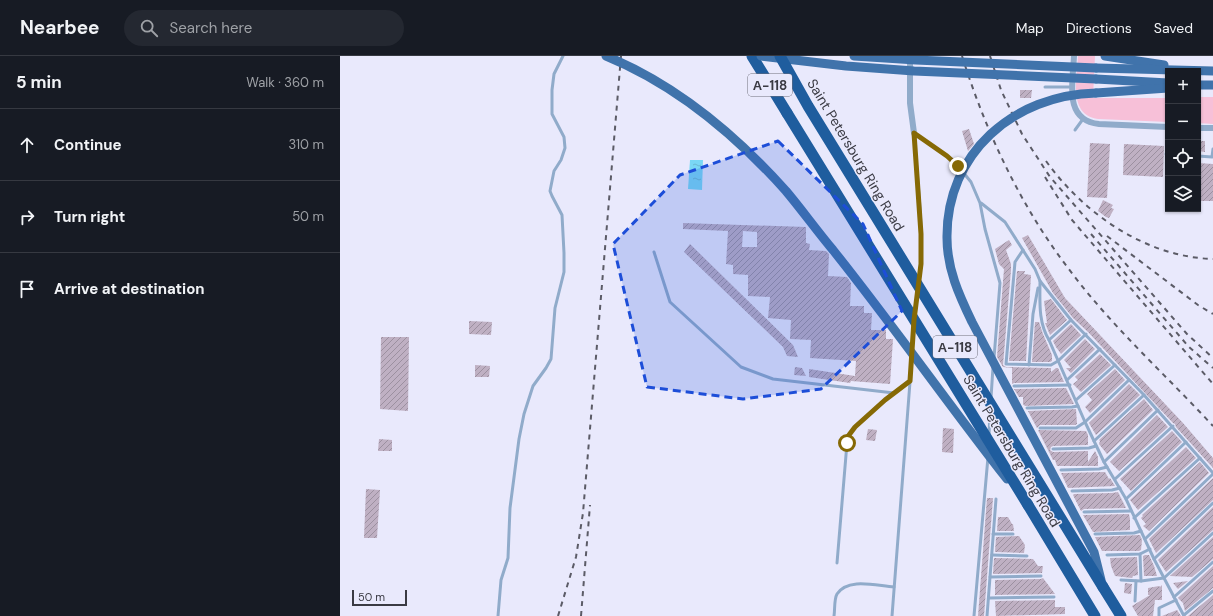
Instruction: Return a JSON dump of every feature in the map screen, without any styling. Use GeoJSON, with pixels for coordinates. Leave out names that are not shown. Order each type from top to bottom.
{"type":"FeatureCollection","features":[{"type":"Feature","properties":{"kind":"highway","name":"Saint Petersburg Ring Road"},"geometry":{"type":"LineString","coordinates":[[752,56],[1095,616]]}},
{"type":"Feature","properties":{"kind":"highway","name":"Saint Petersburg Ring Road"},"geometry":{"type":"LineString","coordinates":[[780,56],[833,147],[1121,616]]}},
{"type":"Feature","properties":{"kind":"main road"},"geometry":{"type":"LineString","coordinates":[[606,56],[644,73],[690,102],[736,140],[786,192],[865,290],[970,432],[1028,505]]}},
{"type":"Feature","properties":{"kind":"main road"},"geometry":{"type":"LineString","coordinates":[[761,56],[846,66],[914,71],[1165,83]]}},
{"type":"Feature","properties":{"kind":"main road"},"geometry":{"type":"LineString","coordinates":[[854,56],[1096,68],[1165,69]]}},
{"type":"Feature","properties":{"kind":"main road"},"geometry":{"type":"LineString","coordinates":[[1105,56],[1184,68]]}},
{"type":"Feature","properties":{"kind":"main road"},"geometry":{"type":"LineString","coordinates":[[1201,70],[1213,71]]}},
{"type":"Feature","properties":{"kind":"main road"},"geometry":{"type":"LineString","coordinates":[[1201,85],[1213,85]]}},
{"type":"Feature","properties":{"kind":"main road"},"geometry":{"type":"LineString","coordinates":[[1102,587],[1094,552],[972,322],[954,283],[949,261],[947,238],[949,214],[960,178],[970,158],[995,129],[1012,116],[1031,106],[1068,95],[1165,88]]}},
{"type":"Feature","properties":{"kind":"street"},"geometry":{"type":"LineString","coordinates":[[910,56],[910,103],[914,133]]}},
{"type":"Feature","properties":{"kind":"street"},"geometry":{"type":"LineString","coordinates":[[1074,56],[1072,103],[1076,111],[1084,118],[1092,123],[1099,124],[1165,126]]}},
{"type":"Feature","properties":{"kind":"street"},"geometry":{"type":"LineString","coordinates":[[1201,128],[1213,128]]}},
{"type":"Feature","properties":{"kind":"lane"},"geometry":{"type":"LineString","coordinates":[[498,616],[501,580],[508,558],[510,508],[521,427],[526,404],[533,386],[551,359],[555,308],[564,272],[562,215],[550,191],[554,171],[561,160],[565,148],[564,137],[552,114],[554,74],[563,56]]}},
{"type":"Feature","properties":{"kind":"lane"},"geometry":{"type":"LineString","coordinates":[[1045,87],[1073,87]]}},
{"type":"Feature","properties":{"kind":"lane"},"geometry":{"type":"LineString","coordinates":[[1075,130],[1084,118]]}},
{"type":"Feature","properties":{"kind":"lane"},"geometry":{"type":"LineString","coordinates":[[914,133],[947,156],[958,166],[971,182],[980,203],[985,230],[1000,283],[989,417],[990,428],[974,616]]}},
{"type":"Feature","properties":{"kind":"lane"},"geometry":{"type":"LineString","coordinates":[[892,616],[914,320],[921,264],[921,234],[914,133]]}},
{"type":"Feature","properties":{"kind":"lane"},"geometry":{"type":"LineString","coordinates":[[1201,156],[1212,157],[1213,149]]}},
{"type":"Feature","properties":{"kind":"lane"},"geometry":{"type":"LineString","coordinates":[[980,203],[1005,222],[1035,269],[1040,281],[1071,320],[1173,426],[1213,473],[1145,539]]}},
{"type":"Feature","properties":{"kind":"lane"},"geometry":{"type":"LineString","coordinates":[[1023,250],[1015,262],[1006,364],[1051,365],[1058,361],[1086,334]]}},
{"type":"Feature","properties":{"kind":"lane"},"geometry":{"type":"LineString","coordinates":[[654,252],[670,302],[741,367],[773,378],[894,393]]}},
{"type":"Feature","properties":{"kind":"lane"},"geometry":{"type":"LineString","coordinates":[[1040,281],[1041,320],[1044,332],[1070,386],[1096,446],[1126,499],[1154,559],[1184,616],[1213,591]]}},
{"type":"Feature","properties":{"kind":"lane"},"geometry":{"type":"LineString","coordinates":[[1029,365],[1032,314],[1040,281]]}},
{"type":"Feature","properties":{"kind":"lane"},"geometry":{"type":"LineString","coordinates":[[1049,340],[1071,320]]}},
{"type":"Feature","properties":{"kind":"lane"},"geometry":{"type":"LineString","coordinates":[[1067,380],[1100,349]]}},
{"type":"Feature","properties":{"kind":"lane"},"geometry":{"type":"LineString","coordinates":[[1076,400],[1115,365]]}},
{"type":"Feature","properties":{"kind":"lane"},"geometry":{"type":"LineString","coordinates":[[1040,428],[1076,428],[1085,422],[1129,380]]}},
{"type":"Feature","properties":{"kind":"lane"},"geometry":{"type":"LineString","coordinates":[[837,564],[847,443],[849,435],[855,427],[910,381]]}},
{"type":"Feature","properties":{"kind":"lane"},"geometry":{"type":"LineString","coordinates":[[1014,386],[1070,386]]}},
{"type":"Feature","properties":{"kind":"lane"},"geometry":{"type":"LineString","coordinates":[[1094,441],[1144,395]]}},
{"type":"Feature","properties":{"kind":"lane"},"geometry":{"type":"LineString","coordinates":[[1027,408],[1078,406]]}},
{"type":"Feature","properties":{"kind":"lane"},"geometry":{"type":"LineString","coordinates":[[1104,462],[1158,410]]}},
{"type":"Feature","properties":{"kind":"lane"},"geometry":{"type":"LineString","coordinates":[[1115,479],[1173,426]]}},
{"type":"Feature","properties":{"kind":"lane"},"geometry":{"type":"LineString","coordinates":[[1126,499],[1186,442]]}},
{"type":"Feature","properties":{"kind":"lane"},"geometry":{"type":"LineString","coordinates":[[1053,450],[1089,448],[1096,446]]}},
{"type":"Feature","properties":{"kind":"lane"},"geometry":{"type":"LineString","coordinates":[[1134,518],[1200,458]]}},
{"type":"Feature","properties":{"kind":"lane"},"geometry":{"type":"LineString","coordinates":[[1061,470],[1099,469],[1107,467]]}},
{"type":"Feature","properties":{"kind":"lane"},"geometry":{"type":"LineString","coordinates":[[1072,491],[1112,490],[1120,488]]}},
{"type":"Feature","properties":{"kind":"lane"},"geometry":{"type":"LineString","coordinates":[[987,616],[996,499]]}},
{"type":"Feature","properties":{"kind":"lane"},"geometry":{"type":"LineString","coordinates":[[1154,559],[1213,503]]}},
{"type":"Feature","properties":{"kind":"lane"},"geometry":{"type":"LineString","coordinates":[[1084,512],[1131,511]]}},
{"type":"Feature","properties":{"kind":"lane"},"geometry":{"type":"LineString","coordinates":[[1095,534],[1134,533],[1141,531]]}},
{"type":"Feature","properties":{"kind":"lane"},"geometry":{"type":"LineString","coordinates":[[1121,580],[1141,581],[1164,578],[1213,533]]}},
{"type":"Feature","properties":{"kind":"lane"},"geometry":{"type":"LineString","coordinates":[[993,534],[1014,534]]}},
{"type":"Feature","properties":{"kind":"lane"},"geometry":{"type":"LineString","coordinates":[[1107,555],[1140,554],[1150,549]]}},
{"type":"Feature","properties":{"kind":"lane"},"geometry":{"type":"LineString","coordinates":[[1140,554],[1141,581]]}},
{"type":"Feature","properties":{"kind":"lane"},"geometry":{"type":"LineString","coordinates":[[992,555],[1027,556]]}},
{"type":"Feature","properties":{"kind":"lane"},"geometry":{"type":"LineString","coordinates":[[1174,597],[1213,562]]}},
{"type":"Feature","properties":{"kind":"lane"},"geometry":{"type":"LineString","coordinates":[[990,577],[1042,576]]}},
{"type":"Feature","properties":{"kind":"lane"},"geometry":{"type":"LineString","coordinates":[[1135,601],[1136,581]]}},
{"type":"Feature","properties":{"kind":"lane"},"geometry":{"type":"LineString","coordinates":[[834,616],[836,595],[843,587],[854,584],[894,587]]}},
{"type":"Feature","properties":{"kind":"lane"},"geometry":{"type":"LineString","coordinates":[[989,598],[1054,597]]}},
{"type":"Feature","properties":{"kind":"lane"},"geometry":{"type":"LineString","coordinates":[[1159,616],[1159,608],[1176,600]]}},
{"type":"Feature","properties":{"kind":"highlighted area"},"geometry":{"type":"Polygon","coordinates":[[[778,141],[863,224],[902,311],[821,389],[743,399],[647,387],[613,244],[680,175],[778,141]]]}},
{"type":"Feature","properties":{"kind":"shaded area"},"geometry":{"type":"Polygon","coordinates":[[[1078,56],[1095,56],[1093,98],[1165,98],[1165,122],[1098,119],[1088,116],[1078,103],[1076,84],[1078,56]]]}},
{"type":"Feature","properties":{"kind":"shaded area"},"geometry":{"type":"Polygon","coordinates":[[[1201,97],[1213,97],[1213,124],[1201,123],[1201,97]]]}},
{"type":"Feature","properties":{"kind":"water"},"geometry":{"type":"Polygon","coordinates":[[[690,160],[703,160],[702,190],[688,189],[690,160]]]}},
{"type":"Feature","properties":{"kind":"building"},"geometry":{"type":"Polygon","coordinates":[[[1020,90],[1032,90],[1031,98],[1020,98],[1020,90]]]}},
{"type":"Feature","properties":{"kind":"building"},"geometry":{"type":"Polygon","coordinates":[[[969,129],[974,144],[968,151],[962,131],[969,129]]]}},
{"type":"Feature","properties":{"kind":"building"},"geometry":{"type":"Polygon","coordinates":[[[1201,141],[1205,141],[1205,152],[1201,151],[1201,141]]]}},
{"type":"Feature","properties":{"kind":"building"},"geometry":{"type":"Polygon","coordinates":[[[1090,143],[1110,144],[1107,198],[1087,197],[1090,143]]]}},
{"type":"Feature","properties":{"kind":"building"},"geometry":{"type":"Polygon","coordinates":[[[1124,144],[1164,146],[1163,177],[1123,175],[1124,144]]]}},
{"type":"Feature","properties":{"kind":"building"},"geometry":{"type":"Polygon","coordinates":[[[1201,163],[1213,164],[1213,201],[1201,201],[1201,163]]]}},
{"type":"Feature","properties":{"kind":"building"},"geometry":{"type":"Polygon","coordinates":[[[1103,200],[1113,205],[1111,208],[1114,209],[1109,218],[1098,211],[1103,200]]]}},
{"type":"Feature","properties":{"kind":"building"},"geometry":{"type":"Polygon","coordinates":[[[683,223],[806,227],[806,243],[810,244],[809,250],[826,251],[829,254],[828,276],[847,277],[851,283],[850,306],[864,306],[864,313],[872,313],[871,330],[886,330],[886,339],[893,339],[890,384],[851,381],[850,383],[809,377],[809,369],[855,376],[856,361],[810,358],[811,340],[790,339],[791,320],[768,318],[770,297],[748,296],[748,275],[733,274],[733,265],[726,264],[728,231],[683,229],[683,223]],[[743,231],[742,247],[757,247],[757,232],[743,231]]]}},
{"type":"Feature","properties":{"kind":"building"},"geometry":{"type":"Polygon","coordinates":[[[1028,235],[1065,298],[1183,423],[1213,458],[1213,468],[1176,427],[1175,424],[1073,318],[1053,293],[1022,238],[1028,235]]]}},
{"type":"Feature","properties":{"kind":"building"},"geometry":{"type":"Polygon","coordinates":[[[1009,240],[1012,245],[1006,250],[1011,264],[1011,270],[1003,365],[1006,367],[1051,368],[1051,372],[1058,368],[1064,382],[1012,384],[1012,368],[1003,367],[997,357],[1004,269],[999,264],[995,249],[1009,240]]]}},
{"type":"Feature","properties":{"kind":"building"},"geometry":{"type":"Polygon","coordinates":[[[690,244],[793,345],[798,357],[787,356],[783,347],[684,252],[690,244]]]}},
{"type":"Feature","properties":{"kind":"building"},"geometry":{"type":"Polygon","coordinates":[[[1017,271],[1025,271],[1024,274],[1031,275],[1026,361],[1009,361],[1017,271]]]}},
{"type":"Feature","properties":{"kind":"building"},"geometry":{"type":"Polygon","coordinates":[[[1051,299],[1067,320],[1050,335],[1045,323],[1047,323],[1044,301],[1051,299]]]}},
{"type":"Feature","properties":{"kind":"building"},"geometry":{"type":"Polygon","coordinates":[[[469,321],[492,322],[491,335],[469,334],[469,321]]]}},
{"type":"Feature","properties":{"kind":"building"},"geometry":{"type":"Polygon","coordinates":[[[1035,322],[1039,322],[1052,355],[1052,361],[1050,362],[1032,362],[1035,322]]]}},
{"type":"Feature","properties":{"kind":"building"},"geometry":{"type":"Polygon","coordinates":[[[1071,324],[1081,335],[1061,354],[1053,341],[1071,324]]]}},
{"type":"Feature","properties":{"kind":"building"},"geometry":{"type":"Polygon","coordinates":[[[381,337],[409,337],[408,411],[380,409],[381,337]]]}},
{"type":"Feature","properties":{"kind":"building"},"geometry":{"type":"Polygon","coordinates":[[[1085,339],[1095,349],[1071,373],[1066,368],[1071,368],[1064,360],[1085,339]]]}},
{"type":"Feature","properties":{"kind":"building"},"geometry":{"type":"Polygon","coordinates":[[[1100,354],[1111,365],[1081,392],[1073,384],[1078,380],[1075,377],[1100,354]]]}},
{"type":"Feature","properties":{"kind":"building"},"geometry":{"type":"Polygon","coordinates":[[[475,365],[490,366],[489,377],[475,377],[475,365]]]}},
{"type":"Feature","properties":{"kind":"building"},"geometry":{"type":"Polygon","coordinates":[[[795,367],[802,368],[806,376],[794,375],[795,367]]]}},
{"type":"Feature","properties":{"kind":"building"},"geometry":{"type":"Polygon","coordinates":[[[1115,369],[1125,380],[1090,413],[1085,407],[1092,400],[1087,394],[1115,369]]]}},
{"type":"Feature","properties":{"kind":"building"},"geometry":{"type":"Polygon","coordinates":[[[1129,384],[1140,395],[1096,435],[1089,423],[1129,384]]]}},
{"type":"Feature","properties":{"kind":"building"},"geometry":{"type":"Polygon","coordinates":[[[1066,388],[1074,404],[1025,406],[1023,404],[1023,397],[1019,397],[1014,389],[1066,388]]]}},
{"type":"Feature","properties":{"kind":"building"},"geometry":{"type":"Polygon","coordinates":[[[1144,399],[1153,410],[1107,454],[1099,444],[1099,440],[1144,399]]]}},
{"type":"Feature","properties":{"kind":"building"},"geometry":{"type":"Polygon","coordinates":[[[1076,409],[1077,424],[1075,425],[1040,425],[1037,428],[1028,411],[1076,409]]]}},
{"type":"Feature","properties":{"kind":"building"},"geometry":{"type":"Polygon","coordinates":[[[1157,415],[1168,427],[1119,471],[1110,462],[1157,415]]]}},
{"type":"Feature","properties":{"kind":"building"},"geometry":{"type":"Polygon","coordinates":[[[943,428],[954,429],[953,453],[942,452],[943,428]]]}},
{"type":"Feature","properties":{"kind":"building"},"geometry":{"type":"Polygon","coordinates":[[[868,429],[877,430],[875,441],[866,440],[868,429]]]}},
{"type":"Feature","properties":{"kind":"building"},"geometry":{"type":"Polygon","coordinates":[[[1038,430],[1086,431],[1088,435],[1088,445],[1053,446],[1050,450],[1053,452],[1088,451],[1088,462],[1095,451],[1098,457],[1098,466],[1057,466],[1038,430]]]}},
{"type":"Feature","properties":{"kind":"building"},"geometry":{"type":"Polygon","coordinates":[[[1172,431],[1182,442],[1131,491],[1120,479],[1172,431]]]}},
{"type":"Feature","properties":{"kind":"building"},"geometry":{"type":"Polygon","coordinates":[[[379,439],[392,440],[392,451],[378,451],[379,439]]]}},
{"type":"Feature","properties":{"kind":"building"},"geometry":{"type":"Polygon","coordinates":[[[1186,447],[1196,458],[1138,510],[1130,500],[1186,447]]]}},
{"type":"Feature","properties":{"kind":"building"},"geometry":{"type":"Polygon","coordinates":[[[1200,462],[1209,473],[1149,531],[1143,526],[1146,524],[1141,518],[1143,516],[1142,515],[1200,462]]]}},
{"type":"Feature","properties":{"kind":"building"},"geometry":{"type":"Polygon","coordinates":[[[1105,472],[1115,486],[1068,488],[1061,473],[1105,472]]]}},
{"type":"Feature","properties":{"kind":"building"},"geometry":{"type":"Polygon","coordinates":[[[1213,478],[1213,500],[1156,553],[1149,539],[1213,478]]]}},
{"type":"Feature","properties":{"kind":"building"},"geometry":{"type":"Polygon","coordinates":[[[366,489],[380,490],[377,538],[364,538],[366,489]]]}},
{"type":"Feature","properties":{"kind":"building"},"geometry":{"type":"Polygon","coordinates":[[[1118,492],[1126,508],[1084,509],[1081,511],[1073,495],[1074,494],[1118,492]]]}},
{"type":"Feature","properties":{"kind":"building"},"geometry":{"type":"Polygon","coordinates":[[[987,498],[993,498],[984,616],[978,616],[987,498]]]}},
{"type":"Feature","properties":{"kind":"building"},"geometry":{"type":"Polygon","coordinates":[[[1213,507],[1213,530],[1166,572],[1158,560],[1213,507]]]}},
{"type":"Feature","properties":{"kind":"building"},"geometry":{"type":"Polygon","coordinates":[[[1129,514],[1130,530],[1093,532],[1083,515],[1129,514]]]}},
{"type":"Feature","properties":{"kind":"building"},"geometry":{"type":"Polygon","coordinates":[[[998,517],[1008,517],[1013,524],[1014,531],[997,531],[998,517]]]}},
{"type":"Feature","properties":{"kind":"building"},"geometry":{"type":"Polygon","coordinates":[[[1140,535],[1142,540],[1141,550],[1139,551],[1102,551],[1095,537],[1140,535]]]}},
{"type":"Feature","properties":{"kind":"building"},"geometry":{"type":"Polygon","coordinates":[[[1019,536],[1025,545],[1024,553],[995,552],[996,537],[1019,536]]]}},
{"type":"Feature","properties":{"kind":"building"},"geometry":{"type":"Polygon","coordinates":[[[1213,537],[1213,559],[1192,577],[1170,576],[1213,537]]]}},
{"type":"Feature","properties":{"kind":"building"},"geometry":{"type":"Polygon","coordinates":[[[1149,555],[1157,576],[1144,576],[1143,556],[1149,555]]]}},
{"type":"Feature","properties":{"kind":"building"},"geometry":{"type":"Polygon","coordinates":[[[1137,557],[1138,575],[1133,576],[1132,578],[1115,576],[1110,558],[1137,557]]]}},
{"type":"Feature","properties":{"kind":"building"},"geometry":{"type":"Polygon","coordinates":[[[994,558],[1033,559],[1038,566],[1043,566],[1042,573],[993,574],[994,558]]]}},
{"type":"Feature","properties":{"kind":"building"},"geometry":{"type":"Polygon","coordinates":[[[1213,566],[1213,588],[1185,611],[1183,603],[1178,598],[1213,566]]]}},
{"type":"Feature","properties":{"kind":"building"},"geometry":{"type":"Polygon","coordinates":[[[1043,578],[1055,594],[995,595],[995,580],[1043,578]]]}},
{"type":"Feature","properties":{"kind":"building"},"geometry":{"type":"Polygon","coordinates":[[[1188,581],[1178,589],[1173,583],[1188,581]]]}},
{"type":"Feature","properties":{"kind":"building"},"geometry":{"type":"Polygon","coordinates":[[[1125,583],[1132,584],[1131,594],[1124,593],[1125,583]]]}},
{"type":"Feature","properties":{"kind":"building"},"geometry":{"type":"Polygon","coordinates":[[[1162,585],[1162,600],[1155,600],[1153,616],[1138,616],[1132,606],[1150,595],[1148,595],[1148,588],[1160,587],[1162,585]]]}},
{"type":"Feature","properties":{"kind":"building"},"geometry":{"type":"Polygon","coordinates":[[[1213,595],[1213,616],[1188,616],[1213,595]]]}},
{"type":"Feature","properties":{"kind":"building"},"geometry":{"type":"Polygon","coordinates":[[[1055,600],[1055,607],[1065,607],[1065,614],[996,616],[995,601],[1055,600]]]}},
{"type":"Feature","properties":{"kind":"building"},"geometry":{"type":"Polygon","coordinates":[[[1177,610],[1181,616],[1162,616],[1177,610]]]}},
{"type":"Feature","properties":{"kind":"railway"},"geometry":{"type":"LineString","coordinates":[[558,616],[576,557],[583,513],[621,56]]}},
{"type":"Feature","properties":{"kind":"railway"},"geometry":{"type":"LineString","coordinates":[[962,56],[971,84],[993,140],[1020,193],[1051,244],[1068,268],[1102,310],[1213,426]]}},
{"type":"Feature","properties":{"kind":"railway"},"geometry":{"type":"LineString","coordinates":[[990,56],[1001,90],[1022,134],[1050,177],[1187,334],[1213,358]]}},
{"type":"Feature","properties":{"kind":"railway"},"geometry":{"type":"LineString","coordinates":[[1046,161],[1061,180],[1079,198],[1098,215],[1119,229],[1141,241],[1164,250],[1188,256],[1213,259]]}},
{"type":"Feature","properties":{"kind":"railway"},"geometry":{"type":"LineString","coordinates":[[1045,177],[1072,220],[1213,384]]}},
{"type":"Feature","properties":{"kind":"railway"},"geometry":{"type":"LineString","coordinates":[[1091,234],[1189,347],[1213,368]]}},
{"type":"Feature","properties":{"kind":"railway"},"geometry":{"type":"LineString","coordinates":[[1107,236],[1198,305],[1213,314]]}},
{"type":"Feature","properties":{"kind":"railway"},"geometry":{"type":"LineString","coordinates":[[581,616],[590,505]]}},
{"type":"Feature","properties":{"kind":"route"},"geometry":{"type":"LineString","coordinates":[[847,443],[849,435],[855,427],[885,400],[910,381],[914,320],[921,264],[921,234],[914,133],[947,156],[958,166]]}}]}
